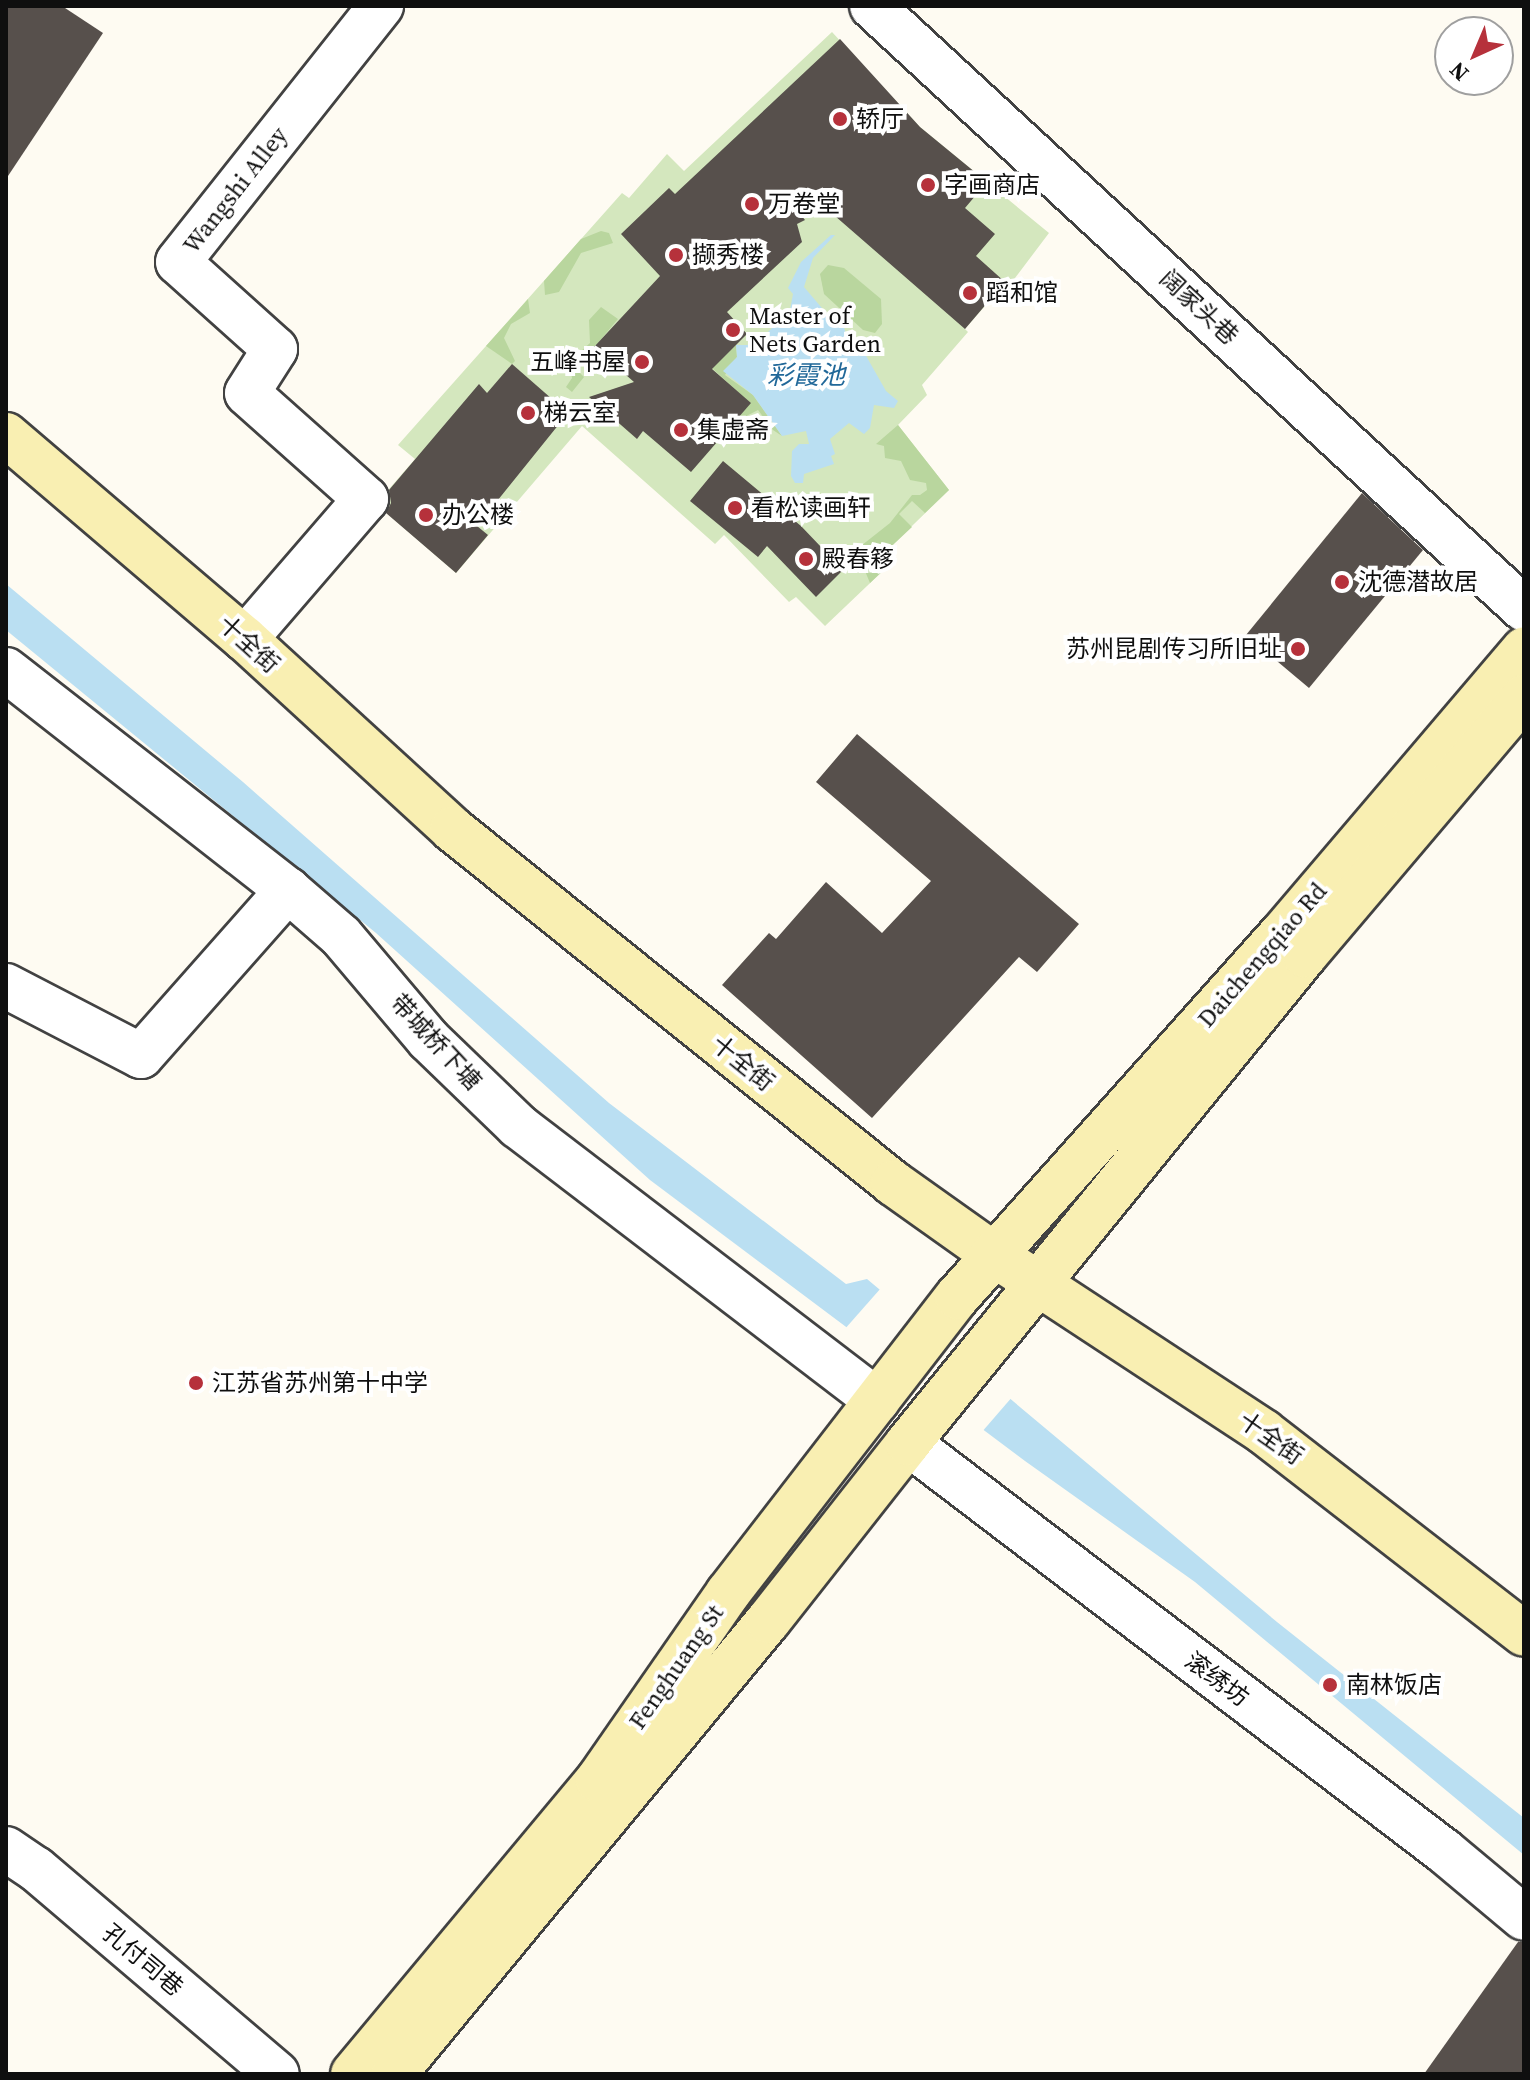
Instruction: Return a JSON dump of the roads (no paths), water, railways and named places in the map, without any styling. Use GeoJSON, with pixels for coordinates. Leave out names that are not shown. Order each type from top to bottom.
{"type":"FeatureCollection","features":[{"type":"Feature","properties":{"kind":"main road","name":"十全街"},"geometry":{"type":"LineString","coordinates":[[6,435],[245,639],[452,829],[893,1183],[993,1254],[1288,1449],[1524,1634]]}},
{"type":"Feature","properties":{"kind":"main road","name":"Daichengqiao Rd"},"geometry":{"type":"LineString","coordinates":[[993,1254],[1281,935],[1524,649]]}},
{"type":"Feature","properties":{"kind":"main road","name":"Daichengqiao Rd"},"geometry":{"type":"LineString","coordinates":[[1040,1285],[1305,955],[1524,697]]}},
{"type":"Feature","properties":{"kind":"main road","name":"Fenghuang St"},"geometry":{"type":"LineString","coordinates":[[353,2074],[598,1780],[728,1593],[993,1254]]}},
{"type":"Feature","properties":{"kind":"main road","name":"Fenghuang St"},"geometry":{"type":"LineString","coordinates":[[394,2074],[759,1633],[908,1443],[1040,1285]]}},
{"type":"Feature","properties":{"kind":"street","name":"Wangshi Alley"},"geometry":{"type":"LineString","coordinates":[[245,639],[366,499],[247,393],[275,349],[178,262],[381,6]]}},
{"type":"Feature","properties":{"kind":"street","name":"阔家头巷"},"geometry":{"type":"LineString","coordinates":[[872,6],[1524,609]]}},
{"type":"Feature","properties":{"kind":"street","name":"带城桥下塘"},"geometry":{"type":"LineString","coordinates":[[6,670],[288,890],[341,936],[429,1040],[518,1126],[877,1400]]}},
{"type":"Feature","properties":{"kind":"street"},"geometry":{"type":"LineString","coordinates":[[6,986],[141,1056],[288,890]]}},
{"type":"Feature","properties":{"kind":"street","name":"滚绣坊"},"geometry":{"type":"LineString","coordinates":[[908,1443],[1444,1851],[1524,1918]]}},
{"type":"Feature","properties":{"kind":"street","name":"孔付司巷"},"geometry":{"type":"LineString","coordinates":[[6,1849],[36,1869],[277,2074]]}},
{"type":"Feature","properties":{"kind":"water","name":"彩霞池"},"geometry":{"type":"Polygon","coordinates":[[[831,235],[835,235],[813,258],[804,287],[833,321],[844,327],[847,339],[865,354],[886,391],[898,401],[894,408],[874,405],[870,428],[864,434],[849,423],[830,439],[835,454],[831,456],[834,464],[804,474],[803,483],[795,483],[791,476],[792,451],[799,444],[809,444],[806,431],[782,436],[753,395],[723,371],[737,357],[736,345],[755,345],[790,310],[793,294],[788,288],[801,262],[831,235]]]}},
{"type":"Feature","properties":{"kind":"water"},"geometry":{"type":"Polygon","coordinates":[[[6,584],[243,782],[609,1103],[846,1284],[867,1279],[1277,1622],[1524,1818],[1524,1855],[1195,1582],[1025,1461],[650,1180],[376,933],[6,630],[6,584]]]}},
{"type":"Feature","properties":{"kind":"place","name":"轿厅"},"geometry":{"type":"Point","coordinates":[840,119]}},
{"type":"Feature","properties":{"kind":"place","name":"字画商店"},"geometry":{"type":"Point","coordinates":[928,185]}},
{"type":"Feature","properties":{"kind":"place","name":"万卷堂"},"geometry":{"type":"Point","coordinates":[752,204]}},
{"type":"Feature","properties":{"kind":"place","name":"撷秀楼"},"geometry":{"type":"Point","coordinates":[676,255]}},
{"type":"Feature","properties":{"kind":"place","name":"蹈和馆"},"geometry":{"type":"Point","coordinates":[970,293]}},
{"type":"Feature","properties":{"kind":"place","name":"Master of Nets Garden"},"geometry":{"type":"Point","coordinates":[733,330]}},
{"type":"Feature","properties":{"kind":"place","name":"五峰书屋"},"geometry":{"type":"Point","coordinates":[642,362]}},
{"type":"Feature","properties":{"kind":"place","name":"梯云室"},"geometry":{"type":"Point","coordinates":[528,413]}},
{"type":"Feature","properties":{"kind":"place","name":"集虚斋"},"geometry":{"type":"Point","coordinates":[681,430]}},
{"type":"Feature","properties":{"kind":"place","name":"看松读画轩"},"geometry":{"type":"Point","coordinates":[735,508]}},
{"type":"Feature","properties":{"kind":"place","name":"办公楼"},"geometry":{"type":"Point","coordinates":[426,515]}},
{"type":"Feature","properties":{"kind":"place","name":"殿春簃"},"geometry":{"type":"Point","coordinates":[806,559]}},
{"type":"Feature","properties":{"kind":"place","name":"沈德潜故居"},"geometry":{"type":"Point","coordinates":[1342,582]}},
{"type":"Feature","properties":{"kind":"place","name":"苏州昆剧传习所旧址"},"geometry":{"type":"Point","coordinates":[1298,649]}},
{"type":"Feature","properties":{"kind":"place","name":"江苏省苏州第十中学"},"geometry":{"type":"Point","coordinates":[196,1383]}},
{"type":"Feature","properties":{"kind":"place","name":"南林饭店"},"geometry":{"type":"Point","coordinates":[1330,1685]}}]}
